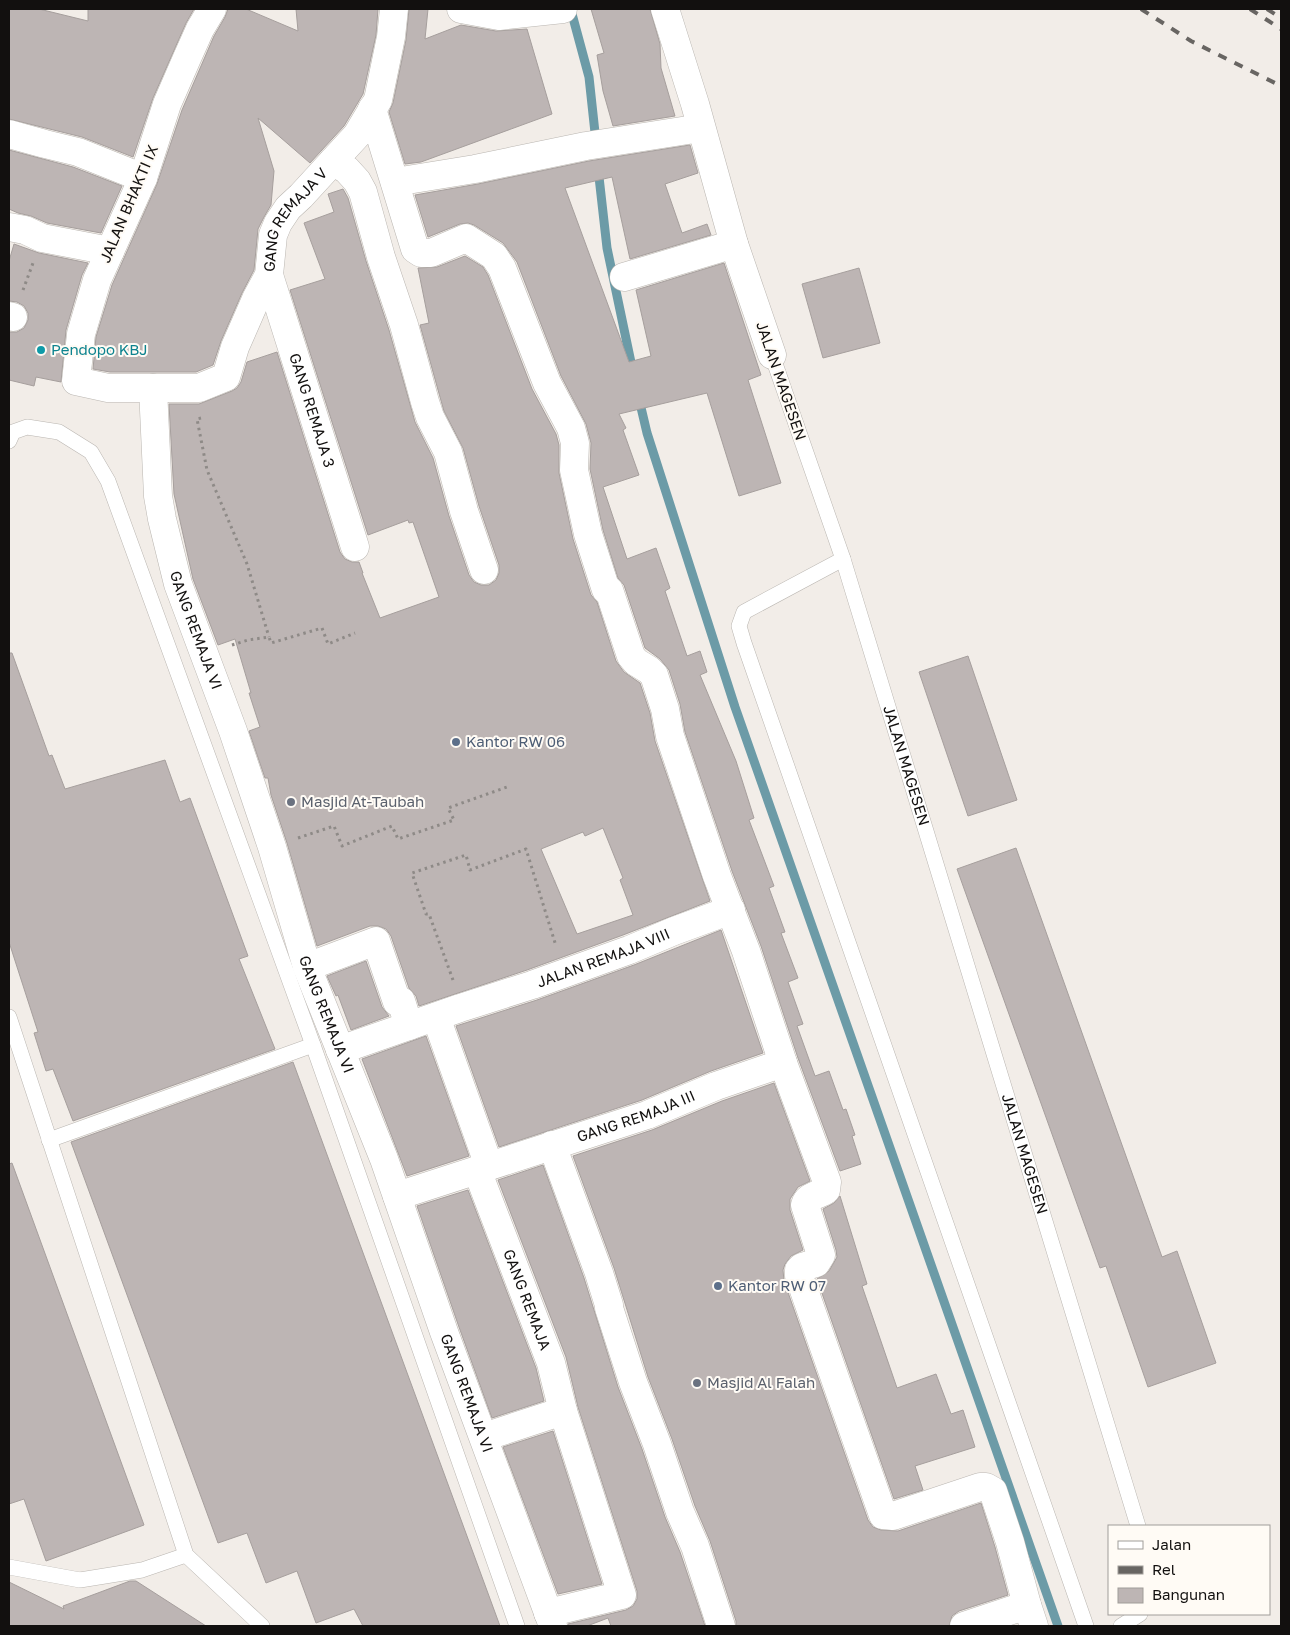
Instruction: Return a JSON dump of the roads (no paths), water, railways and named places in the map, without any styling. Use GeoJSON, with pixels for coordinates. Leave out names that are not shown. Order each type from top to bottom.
{"type":"FeatureCollection","features":[{"type":"Feature","properties":{"kind":"street","name":"JALAN BHAKTI IX"},"geometry":{"type":"LineString","coordinates":[[75,377],[81,334],[97,280],[143,178],[167,104],[200,29],[212,9]]}},
{"type":"Feature","properties":{"kind":"street","name":"GANG REMAJA V"},"geometry":{"type":"LineString","coordinates":[[75,377],[76,381],[79,382],[108,388],[199,388],[226,377],[238,340],[256,299],[270,275],[273,235],[278,223],[288,208],[357,135],[378,100],[391,37],[394,9]]}},
{"type":"Feature","properties":{"kind":"street"},"geometry":{"type":"LineString","coordinates":[[462,9],[499,16],[563,9]]}},
{"type":"Feature","properties":{"kind":"street","name":"JALAN MAGESEN"},"geometry":{"type":"LineString","coordinates":[[665,9],[680,54],[734,244],[772,355]]}},
{"type":"Feature","properties":{"kind":"street"},"geometry":{"type":"LineString","coordinates":[[372,110],[415,249],[421,253],[432,253],[466,238],[494,256],[502,268],[547,383],[571,428],[575,443],[574,470],[588,534],[606,590],[609,590],[632,656],[636,662],[654,675],[665,709],[670,736],[717,876],[731,910],[783,1063],[828,1182],[826,1190],[820,1195],[808,1198],[805,1205],[821,1255],[816,1263],[802,1267],[799,1270],[799,1276],[883,1515],[894,1516],[980,1487],[993,1490],[1010,1542],[1030,1616],[964,1626]]}},
{"type":"Feature","properties":{"kind":"street"},"geometry":{"type":"LineString","coordinates":[[395,182],[475,169],[597,144],[701,128]]}},
{"type":"Feature","properties":{"kind":"street"},"geometry":{"type":"LineString","coordinates":[[9,134],[78,152],[143,178]]}},
{"type":"Feature","properties":{"kind":"street"},"geometry":{"type":"LineString","coordinates":[[333,161],[347,170],[357,181],[363,192],[381,257],[404,325],[425,402],[430,417],[448,452],[464,511],[484,570]]}},
{"type":"Feature","properties":{"kind":"street"},"geometry":{"type":"LineString","coordinates":[[9,227],[25,230],[42,238],[110,251]]}},
{"type":"Feature","properties":{"kind":"street"},"geometry":{"type":"LineString","coordinates":[[624,277],[734,244]]}},
{"type":"Feature","properties":{"kind":"street","name":"GANG REMAJA 3"},"geometry":{"type":"LineString","coordinates":[[270,275],[355,548]]}},
{"type":"Feature","properties":{"kind":"street","name":"GANG REMAJA VI"},"geometry":{"type":"LineString","coordinates":[[153,388],[158,496],[178,584],[205,653],[272,847],[307,967],[384,1159],[444,1332],[550,1620]]}},
{"type":"Feature","properties":{"kind":"street","name":"JALAN REMAJA VIII"},"geometry":{"type":"LineString","coordinates":[[340,1050],[565,973],[731,910]]}},
{"type":"Feature","properties":{"kind":"street"},"geometry":{"type":"LineString","coordinates":[[307,967],[376,941],[396,1002],[401,1001],[409,1026]]}},
{"type":"Feature","properties":{"kind":"street","name":"GANG REMAJA"},"geometry":{"type":"LineString","coordinates":[[448,1012],[483,1168],[551,1363],[563,1411],[622,1595],[550,1620]]}},
{"type":"Feature","properties":{"kind":"street","name":"GANG REMAJA III"},"geometry":{"type":"LineString","coordinates":[[397,1196],[647,1115],[716,1086],[783,1063]]}},
{"type":"Feature","properties":{"kind":"street"},"geometry":{"type":"LineString","coordinates":[[552,1145],[599,1274],[633,1382],[680,1512],[695,1546],[721,1626]]}},
{"type":"Feature","properties":{"kind":"street"},"geometry":{"type":"LineString","coordinates":[[484,1437],[563,1411]]}},
{"type":"Feature","properties":{"kind":"lane","name":"JALAN MAGESEN"},"geometry":{"type":"LineString","coordinates":[[772,355],[843,559],[1138,1525]]}},
{"type":"Feature","properties":{"kind":"lane"},"geometry":{"type":"LineString","coordinates":[[9,440],[13,432],[27,427],[59,432],[91,452],[108,481],[312,1045],[517,1626]]}},
{"type":"Feature","properties":{"kind":"lane"},"geometry":{"type":"LineString","coordinates":[[843,559],[744,612],[740,626],[757,680],[1086,1626]]}},
{"type":"Feature","properties":{"kind":"lane"},"geometry":{"type":"LineString","coordinates":[[9,1018],[186,1555],[262,1626]]}},
{"type":"Feature","properties":{"kind":"lane"},"geometry":{"type":"LineString","coordinates":[[49,1140],[312,1045]]}},
{"type":"Feature","properties":{"kind":"lane"},"geometry":{"type":"LineString","coordinates":[[9,1567],[80,1580],[142,1570],[186,1555]]}},
{"type":"Feature","properties":{"kind":"lane"},"geometry":{"type":"LineString","coordinates":[[1121,1626],[1138,1615]]}},
{"type":"Feature","properties":{"kind":"waterway"},"geometry":{"type":"LineString","coordinates":[[572,14],[589,77],[596,142]]}},
{"type":"Feature","properties":{"kind":"waterway"},"geometry":{"type":"LineString","coordinates":[[598,168],[607,248],[633,372]]}},
{"type":"Feature","properties":{"kind":"waterway"},"geometry":{"type":"LineString","coordinates":[[639,399],[647,433],[735,707],[1058,1626]]}},
{"type":"Feature","properties":{"kind":"railway"},"geometry":{"type":"LineString","coordinates":[[1141,9],[1191,41],[1281,86]]}},
{"type":"Feature","properties":{"kind":"railway"},"geometry":{"type":"LineString","coordinates":[[1250,9],[1281,29]]}},
{"type":"Feature","properties":{"kind":"railway"},"geometry":{"type":"LineString","coordinates":[[1267,9],[1281,18]]}},
{"type":"Feature","properties":{"kind":"place","name":"Pendopo KBJ"},"geometry":{"type":"Point","coordinates":[41,350]}},
{"type":"Feature","properties":{"kind":"place","name":"Kantor RW 06"},"geometry":{"type":"Point","coordinates":[456,742]}},
{"type":"Feature","properties":{"kind":"place","name":"Masjid At-Taubah"},"geometry":{"type":"Point","coordinates":[291,802]}},
{"type":"Feature","properties":{"kind":"place","name":"Kantor RW 07"},"geometry":{"type":"Point","coordinates":[718,1286]}},
{"type":"Feature","properties":{"kind":"place","name":"Masjid Al Falah"},"geometry":{"type":"Point","coordinates":[697,1383]}}]}
